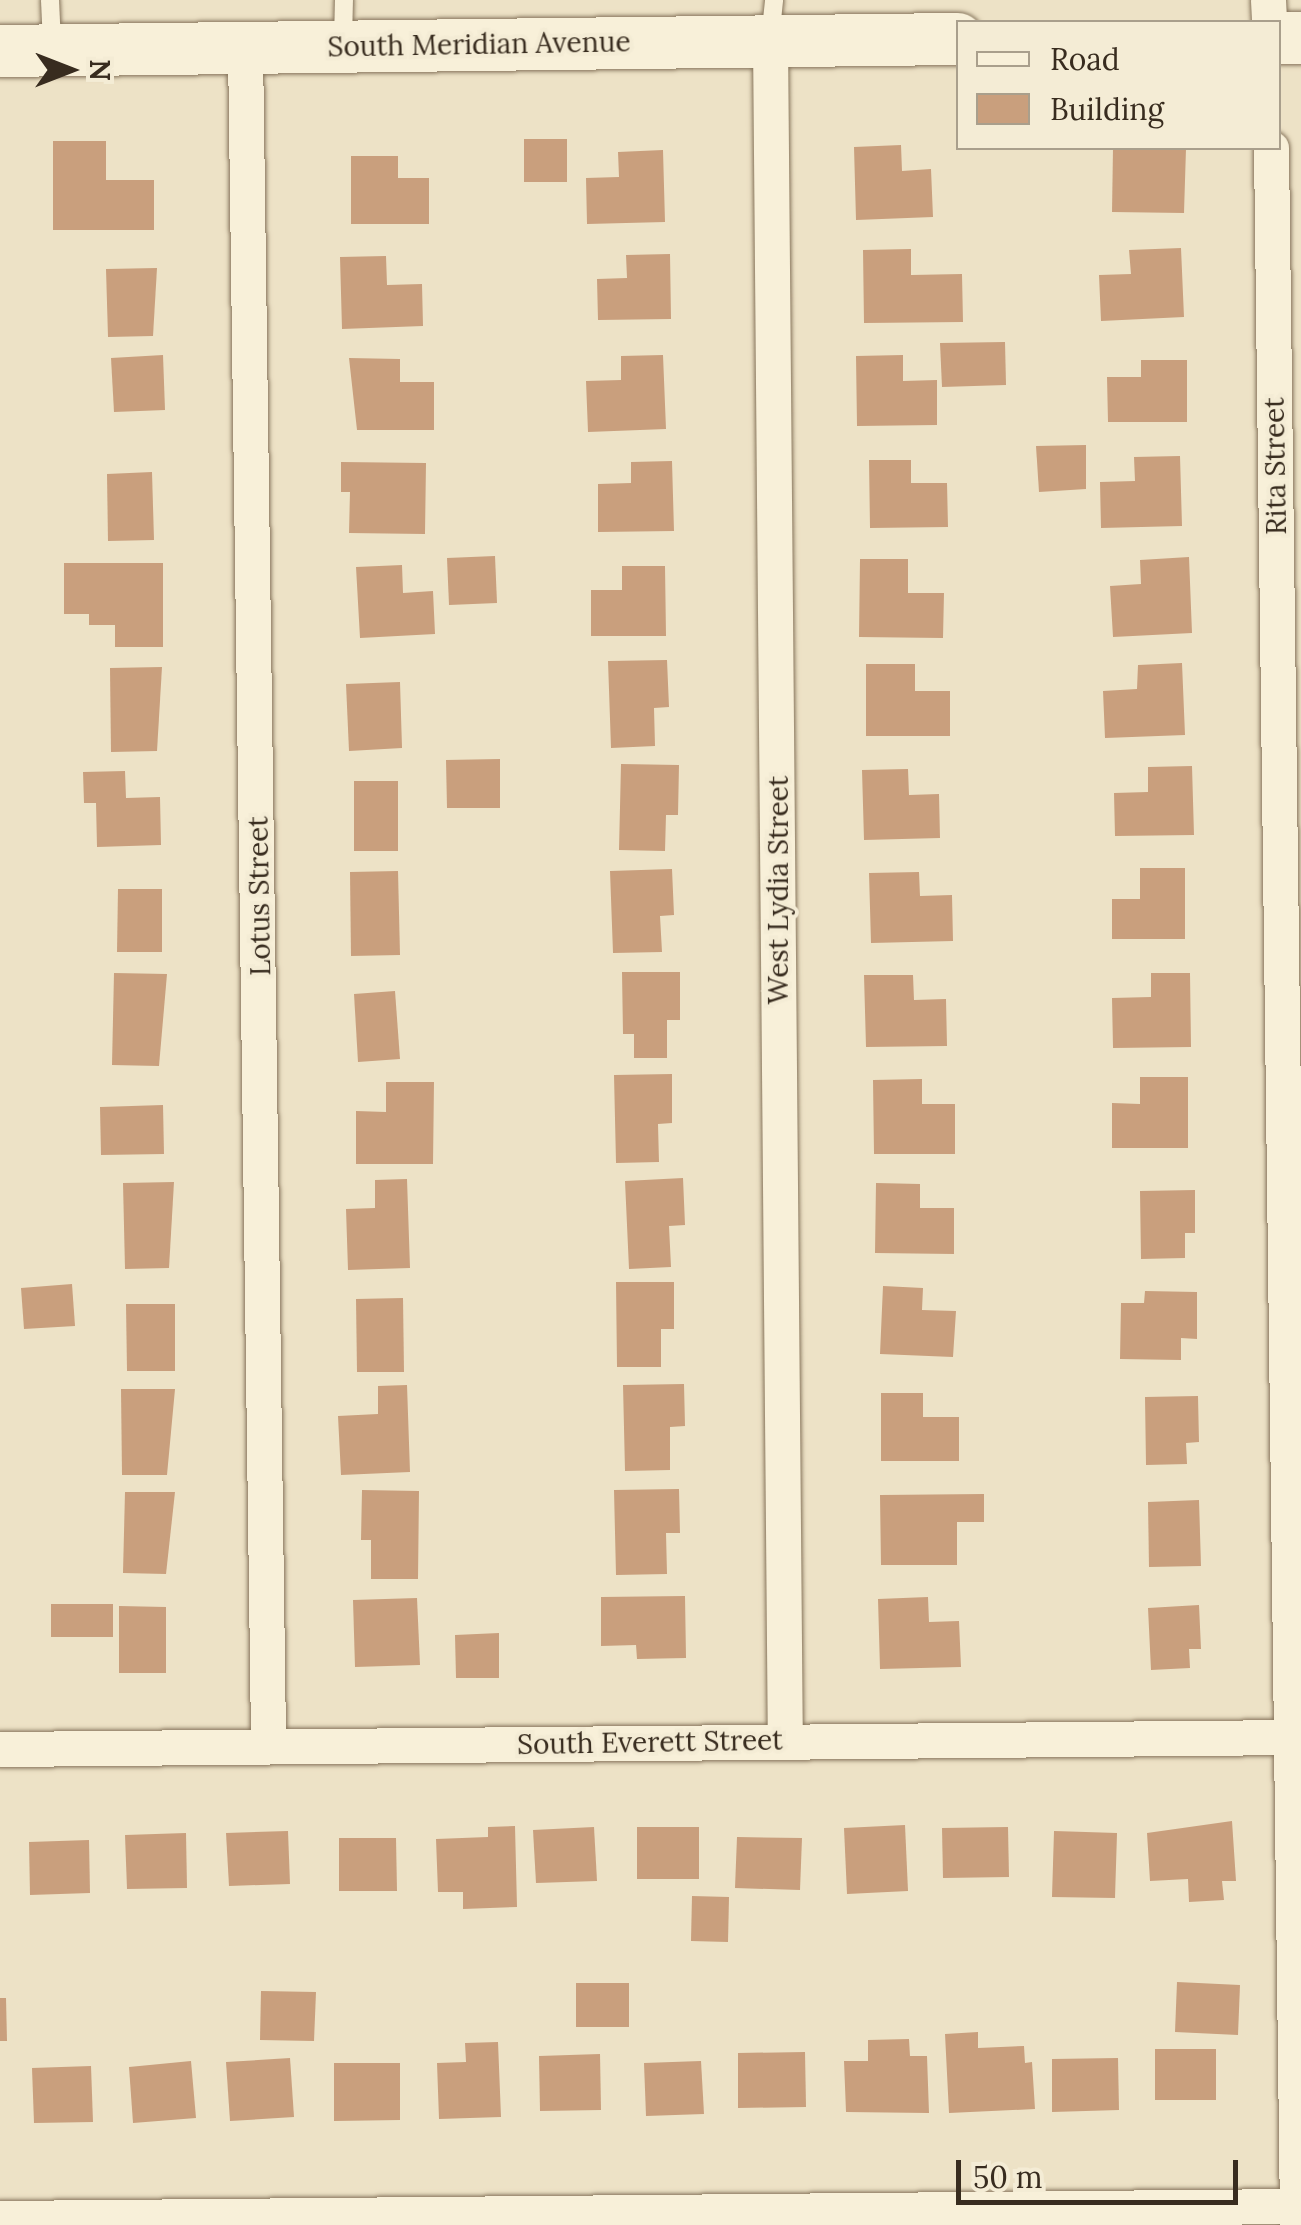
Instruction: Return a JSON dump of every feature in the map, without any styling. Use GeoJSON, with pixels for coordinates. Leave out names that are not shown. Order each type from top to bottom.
{"type":"FeatureCollection","features":[{"type":"Feature","properties":{"kind":"main road","name":"South Meridian Avenue"},"geometry":{"type":"LineString","coordinates":[[0,50],[51,25],[244,47],[343,23],[772,20],[956,39]]}},
{"type":"Feature","properties":{"kind":"street","name":"West Lydia Street"},"geometry":{"type":"LineString","coordinates":[[772,20],[785,1741]]}},
{"type":"Feature","properties":{"kind":"street","name":"Lotus Street"},"geometry":{"type":"LineString","coordinates":[[244,47],[268,1746]]}},
{"type":"Feature","properties":{"kind":"street","name":"Rita Street"},"geometry":{"type":"LineString","coordinates":[[1271,150],[1297,1737],[1297,2216]]}},
{"type":"Feature","properties":{"kind":"street","name":"South Everett Street"},"geometry":{"type":"LineString","coordinates":[[0,1749],[1297,1737]]}},
{"type":"Feature","properties":{"kind":"street"},"geometry":{"type":"LineString","coordinates":[[0,2218],[1297,2216]]}},
{"type":"Feature","properties":{"kind":"building"},"geometry":{"type":"Polygon","coordinates":[[[524,139],[567,139],[567,182],[524,182],[524,139]]]}},
{"type":"Feature","properties":{"kind":"building"},"geometry":{"type":"Polygon","coordinates":[[[53,141],[106,141],[106,180],[154,180],[154,230],[53,230],[53,141]]]}},
{"type":"Feature","properties":{"kind":"building"},"geometry":{"type":"Polygon","coordinates":[[[901,145],[902,171],[931,169],[933,217],[856,220],[854,147],[901,145]]]}},
{"type":"Feature","properties":{"kind":"building"},"geometry":{"type":"Polygon","coordinates":[[[663,150],[665,222],[587,224],[586,178],[619,177],[618,152],[663,150]]]}},
{"type":"Feature","properties":{"kind":"building"},"geometry":{"type":"Polygon","coordinates":[[[1113,150],[1186,150],[1184,213],[1112,212],[1113,150]]]}},
{"type":"Feature","properties":{"kind":"building"},"geometry":{"type":"Polygon","coordinates":[[[351,156],[398,156],[398,178],[429,178],[429,224],[351,224],[351,156]]]}},
{"type":"Feature","properties":{"kind":"building"},"geometry":{"type":"Polygon","coordinates":[[[1181,248],[1184,317],[1101,321],[1099,275],[1131,274],[1129,250],[1181,248]]]}},
{"type":"Feature","properties":{"kind":"building"},"geometry":{"type":"Polygon","coordinates":[[[911,249],[911,275],[962,274],[963,322],[864,323],[863,250],[911,249]]]}},
{"type":"Feature","properties":{"kind":"building"},"geometry":{"type":"Polygon","coordinates":[[[670,254],[671,319],[598,320],[597,279],[627,278],[626,255],[670,254]]]}},
{"type":"Feature","properties":{"kind":"building"},"geometry":{"type":"Polygon","coordinates":[[[386,256],[387,285],[422,284],[423,326],[342,329],[340,257],[386,256]]]}},
{"type":"Feature","properties":{"kind":"building"},"geometry":{"type":"Polygon","coordinates":[[[157,268],[153,336],[108,337],[106,269],[157,268]]]}},
{"type":"Feature","properties":{"kind":"building"},"geometry":{"type":"Polygon","coordinates":[[[1005,342],[1006,385],[942,387],[940,343],[1005,342]]]}},
{"type":"Feature","properties":{"kind":"building"},"geometry":{"type":"Polygon","coordinates":[[[163,355],[165,410],[114,412],[111,358],[163,355]]]}},
{"type":"Feature","properties":{"kind":"building"},"geometry":{"type":"Polygon","coordinates":[[[663,355],[666,429],[588,432],[586,381],[621,380],[621,356],[663,355]]]}},
{"type":"Feature","properties":{"kind":"building"},"geometry":{"type":"Polygon","coordinates":[[[903,355],[903,381],[937,380],[937,425],[857,426],[856,356],[903,355]]]}},
{"type":"Feature","properties":{"kind":"building"},"geometry":{"type":"Polygon","coordinates":[[[349,358],[400,359],[400,382],[434,382],[434,430],[357,430],[349,358]]]}},
{"type":"Feature","properties":{"kind":"building"},"geometry":{"type":"Polygon","coordinates":[[[1141,360],[1187,360],[1187,422],[1108,422],[1107,377],[1141,377],[1141,360]]]}},
{"type":"Feature","properties":{"kind":"building"},"geometry":{"type":"Polygon","coordinates":[[[1086,445],[1086,489],[1039,492],[1036,446],[1086,445]]]}},
{"type":"Feature","properties":{"kind":"building"},"geometry":{"type":"Polygon","coordinates":[[[1180,456],[1182,526],[1101,528],[1100,482],[1135,481],[1134,457],[1180,456]]]}},
{"type":"Feature","properties":{"kind":"building"},"geometry":{"type":"Polygon","coordinates":[[[869,460],[911,460],[911,483],[947,483],[948,527],[870,528],[869,460]]]}},
{"type":"Feature","properties":{"kind":"building"},"geometry":{"type":"Polygon","coordinates":[[[672,461],[674,531],[598,532],[598,484],[631,483],[631,462],[672,461]]]}},
{"type":"Feature","properties":{"kind":"building"},"geometry":{"type":"Polygon","coordinates":[[[341,462],[426,463],[425,534],[349,533],[350,492],[341,492],[341,462]]]}},
{"type":"Feature","properties":{"kind":"building"},"geometry":{"type":"Polygon","coordinates":[[[152,472],[154,540],[108,541],[107,474],[152,472]]]}},
{"type":"Feature","properties":{"kind":"building"},"geometry":{"type":"Polygon","coordinates":[[[495,556],[497,603],[449,605],[447,558],[495,556]]]}},
{"type":"Feature","properties":{"kind":"building"},"geometry":{"type":"Polygon","coordinates":[[[1189,557],[1192,633],[1113,637],[1110,586],[1141,584],[1140,560],[1189,557]]]}},
{"type":"Feature","properties":{"kind":"building"},"geometry":{"type":"Polygon","coordinates":[[[860,559],[908,559],[908,593],[944,593],[943,638],[859,637],[860,559]]]}},
{"type":"Feature","properties":{"kind":"building"},"geometry":{"type":"Polygon","coordinates":[[[64,563],[163,563],[163,647],[115,647],[115,625],[89,625],[89,614],[64,614],[64,563]]]}},
{"type":"Feature","properties":{"kind":"building"},"geometry":{"type":"Polygon","coordinates":[[[402,565],[403,593],[433,591],[435,634],[360,638],[356,567],[402,565]]]}},
{"type":"Feature","properties":{"kind":"building"},"geometry":{"type":"Polygon","coordinates":[[[622,566],[665,566],[666,636],[591,636],[591,590],[622,590],[622,566]]]}},
{"type":"Feature","properties":{"kind":"building"},"geometry":{"type":"Polygon","coordinates":[[[667,660],[669,707],[654,708],[655,746],[611,748],[608,661],[667,660]]]}},
{"type":"Feature","properties":{"kind":"building"},"geometry":{"type":"Polygon","coordinates":[[[1182,663],[1185,735],[1105,738],[1103,691],[1137,689],[1138,665],[1182,663]]]}},
{"type":"Feature","properties":{"kind":"building"},"geometry":{"type":"Polygon","coordinates":[[[866,664],[915,664],[915,691],[950,691],[950,736],[866,736],[866,664]]]}},
{"type":"Feature","properties":{"kind":"building"},"geometry":{"type":"Polygon","coordinates":[[[162,667],[157,751],[111,752],[110,668],[162,667]]]}},
{"type":"Feature","properties":{"kind":"building"},"geometry":{"type":"Polygon","coordinates":[[[400,682],[402,748],[349,751],[346,684],[400,682]]]}},
{"type":"Feature","properties":{"kind":"building"},"geometry":{"type":"Polygon","coordinates":[[[500,759],[500,808],[447,808],[446,760],[500,759]]]}},
{"type":"Feature","properties":{"kind":"building"},"geometry":{"type":"Polygon","coordinates":[[[621,764],[679,765],[678,815],[666,815],[665,851],[619,850],[621,764]]]}},
{"type":"Feature","properties":{"kind":"building"},"geometry":{"type":"Polygon","coordinates":[[[1192,766],[1194,835],[1115,836],[1114,793],[1148,792],[1148,767],[1192,766]]]}},
{"type":"Feature","properties":{"kind":"building"},"geometry":{"type":"Polygon","coordinates":[[[908,769],[909,795],[939,794],[940,838],[864,840],[862,770],[908,769]]]}},
{"type":"Feature","properties":{"kind":"building"},"geometry":{"type":"Polygon","coordinates":[[[125,771],[126,798],[160,797],[161,845],[97,847],[96,803],[84,803],[83,772],[125,771]]]}},
{"type":"Feature","properties":{"kind":"building"},"geometry":{"type":"Polygon","coordinates":[[[354,781],[398,781],[398,851],[354,851],[354,781]]]}},
{"type":"Feature","properties":{"kind":"building"},"geometry":{"type":"Polygon","coordinates":[[[1140,868],[1185,868],[1185,939],[1112,939],[1112,899],[1140,899],[1140,868]]]}},
{"type":"Feature","properties":{"kind":"building"},"geometry":{"type":"Polygon","coordinates":[[[672,869],[674,915],[660,916],[662,952],[613,953],[610,871],[672,869]]]}},
{"type":"Feature","properties":{"kind":"building"},"geometry":{"type":"Polygon","coordinates":[[[398,871],[400,955],[351,956],[350,872],[398,871]]]}},
{"type":"Feature","properties":{"kind":"building"},"geometry":{"type":"Polygon","coordinates":[[[919,872],[920,896],[952,895],[953,941],[871,943],[869,873],[919,872]]]}},
{"type":"Feature","properties":{"kind":"building"},"geometry":{"type":"Polygon","coordinates":[[[118,889],[162,889],[162,952],[117,952],[118,889]]]}},
{"type":"Feature","properties":{"kind":"building"},"geometry":{"type":"Polygon","coordinates":[[[622,972],[680,972],[680,1020],[667,1020],[667,1058],[634,1058],[634,1034],[623,1034],[622,972]]]}},
{"type":"Feature","properties":{"kind":"building"},"geometry":{"type":"Polygon","coordinates":[[[114,973],[167,974],[159,1066],[112,1065],[114,973]]]}},
{"type":"Feature","properties":{"kind":"building"},"geometry":{"type":"Polygon","coordinates":[[[1151,973],[1190,973],[1191,1047],[1113,1048],[1112,998],[1151,997],[1151,973]]]}},
{"type":"Feature","properties":{"kind":"building"},"geometry":{"type":"Polygon","coordinates":[[[864,975],[913,975],[914,1000],[946,999],[947,1046],[866,1047],[864,975]]]}},
{"type":"Feature","properties":{"kind":"building"},"geometry":{"type":"Polygon","coordinates":[[[395,991],[400,1059],[358,1062],[354,994],[395,991]]]}},
{"type":"Feature","properties":{"kind":"building"},"geometry":{"type":"Polygon","coordinates":[[[672,1074],[672,1123],[658,1124],[659,1162],[616,1163],[614,1075],[672,1074]]]}},
{"type":"Feature","properties":{"kind":"building"},"geometry":{"type":"Polygon","coordinates":[[[1140,1077],[1188,1077],[1188,1148],[1112,1148],[1112,1103],[1140,1104],[1140,1077]]]}},
{"type":"Feature","properties":{"kind":"building"},"geometry":{"type":"Polygon","coordinates":[[[922,1079],[922,1104],[955,1104],[955,1154],[874,1154],[873,1080],[922,1079]]]}},
{"type":"Feature","properties":{"kind":"building"},"geometry":{"type":"Polygon","coordinates":[[[386,1082],[434,1082],[433,1164],[356,1164],[356,1111],[386,1112],[386,1082]]]}},
{"type":"Feature","properties":{"kind":"building"},"geometry":{"type":"Polygon","coordinates":[[[163,1105],[164,1154],[101,1155],[100,1107],[163,1105]]]}},
{"type":"Feature","properties":{"kind":"building"},"geometry":{"type":"Polygon","coordinates":[[[683,1178],[685,1225],[669,1226],[671,1267],[629,1269],[625,1181],[683,1178]]]}},
{"type":"Feature","properties":{"kind":"building"},"geometry":{"type":"Polygon","coordinates":[[[407,1179],[410,1268],[348,1270],[346,1209],[375,1208],[375,1180],[407,1179]]]}},
{"type":"Feature","properties":{"kind":"building"},"geometry":{"type":"Polygon","coordinates":[[[174,1182],[169,1268],[125,1269],[123,1183],[174,1182]]]}},
{"type":"Feature","properties":{"kind":"building"},"geometry":{"type":"Polygon","coordinates":[[[876,1183],[920,1184],[920,1208],[954,1208],[954,1254],[875,1253],[876,1183]]]}},
{"type":"Feature","properties":{"kind":"building"},"geometry":{"type":"Polygon","coordinates":[[[1195,1190],[1195,1233],[1185,1233],[1185,1258],[1141,1259],[1140,1191],[1195,1190]]]}},
{"type":"Feature","properties":{"kind":"building"},"geometry":{"type":"Polygon","coordinates":[[[616,1282],[674,1282],[674,1329],[661,1329],[661,1367],[617,1367],[616,1282]]]}},
{"type":"Feature","properties":{"kind":"building"},"geometry":{"type":"Polygon","coordinates":[[[72,1284],[75,1326],[24,1329],[21,1288],[72,1284]]]}},
{"type":"Feature","properties":{"kind":"building"},"geometry":{"type":"Polygon","coordinates":[[[883,1286],[923,1288],[922,1310],[956,1311],[953,1357],[880,1354],[883,1286]]]}},
{"type":"Feature","properties":{"kind":"building"},"geometry":{"type":"Polygon","coordinates":[[[1145,1291],[1197,1292],[1197,1339],[1181,1338],[1181,1360],[1120,1359],[1121,1303],[1144,1303],[1145,1291]]]}},
{"type":"Feature","properties":{"kind":"building"},"geometry":{"type":"Polygon","coordinates":[[[403,1298],[404,1372],[357,1372],[356,1299],[403,1298]]]}},
{"type":"Feature","properties":{"kind":"building"},"geometry":{"type":"Polygon","coordinates":[[[126,1304],[175,1304],[175,1371],[127,1371],[126,1304]]]}},
{"type":"Feature","properties":{"kind":"building"},"geometry":{"type":"Polygon","coordinates":[[[684,1384],[685,1426],[670,1427],[670,1470],[625,1471],[623,1385],[684,1384]]]}},
{"type":"Feature","properties":{"kind":"building"},"geometry":{"type":"Polygon","coordinates":[[[407,1385],[410,1472],[341,1475],[338,1416],[378,1414],[378,1386],[407,1385]]]}},
{"type":"Feature","properties":{"kind":"building"},"geometry":{"type":"Polygon","coordinates":[[[121,1389],[175,1389],[167,1475],[122,1475],[121,1389]]]}},
{"type":"Feature","properties":{"kind":"building"},"geometry":{"type":"Polygon","coordinates":[[[881,1393],[923,1393],[923,1417],[959,1417],[959,1461],[881,1461],[881,1393]]]}},
{"type":"Feature","properties":{"kind":"building"},"geometry":{"type":"Polygon","coordinates":[[[1198,1396],[1199,1442],[1186,1443],[1187,1464],[1146,1465],[1145,1397],[1198,1396]]]}},
{"type":"Feature","properties":{"kind":"building"},"geometry":{"type":"Polygon","coordinates":[[[679,1489],[680,1533],[666,1533],[667,1574],[616,1575],[614,1490],[679,1489]]]}},
{"type":"Feature","properties":{"kind":"building"},"geometry":{"type":"Polygon","coordinates":[[[362,1490],[419,1491],[418,1579],[371,1579],[371,1540],[361,1540],[362,1490]]]}},
{"type":"Feature","properties":{"kind":"building"},"geometry":{"type":"Polygon","coordinates":[[[125,1492],[175,1492],[166,1574],[123,1573],[125,1492]]]}},
{"type":"Feature","properties":{"kind":"building"},"geometry":{"type":"Polygon","coordinates":[[[984,1494],[984,1522],[957,1522],[957,1565],[881,1565],[880,1495],[984,1494]]]}},
{"type":"Feature","properties":{"kind":"building"},"geometry":{"type":"Polygon","coordinates":[[[1199,1500],[1201,1566],[1149,1567],[1148,1502],[1199,1500]]]}},
{"type":"Feature","properties":{"kind":"building"},"geometry":{"type":"Polygon","coordinates":[[[685,1596],[686,1658],[637,1659],[636,1645],[601,1646],[601,1597],[685,1596]]]}},
{"type":"Feature","properties":{"kind":"building"},"geometry":{"type":"Polygon","coordinates":[[[928,1597],[929,1622],[959,1621],[961,1667],[880,1669],[878,1599],[928,1597]]]}},
{"type":"Feature","properties":{"kind":"building"},"geometry":{"type":"Polygon","coordinates":[[[417,1598],[420,1665],[355,1667],[353,1600],[417,1598]]]}},
{"type":"Feature","properties":{"kind":"building"},"geometry":{"type":"Polygon","coordinates":[[[51,1604],[113,1604],[113,1637],[51,1637],[51,1604]]]}},
{"type":"Feature","properties":{"kind":"building"},"geometry":{"type":"Polygon","coordinates":[[[1199,1605],[1201,1649],[1189,1649],[1190,1668],[1151,1670],[1148,1608],[1199,1605]]]}},
{"type":"Feature","properties":{"kind":"building"},"geometry":{"type":"Polygon","coordinates":[[[119,1606],[166,1607],[166,1673],[119,1673],[119,1606]]]}},
{"type":"Feature","properties":{"kind":"building"},"geometry":{"type":"Polygon","coordinates":[[[499,1633],[499,1678],[456,1678],[455,1635],[499,1633]]]}},
{"type":"Feature","properties":{"kind":"building"},"geometry":{"type":"Polygon","coordinates":[[[1232,1821],[1236,1881],[1222,1881],[1224,1900],[1189,1902],[1188,1879],[1150,1881],[1147,1833],[1232,1821]]]}},
{"type":"Feature","properties":{"kind":"building"},"geometry":{"type":"Polygon","coordinates":[[[905,1825],[908,1891],[847,1894],[844,1828],[905,1825]]]}},
{"type":"Feature","properties":{"kind":"building"},"geometry":{"type":"Polygon","coordinates":[[[515,1826],[517,1907],[463,1909],[463,1892],[438,1892],[436,1839],[488,1837],[488,1827],[515,1826]]]}},
{"type":"Feature","properties":{"kind":"building"},"geometry":{"type":"Polygon","coordinates":[[[594,1827],[597,1881],[536,1883],[533,1830],[594,1827]]]}},
{"type":"Feature","properties":{"kind":"building"},"geometry":{"type":"Polygon","coordinates":[[[637,1827],[699,1827],[699,1879],[637,1879],[637,1827]]]}},
{"type":"Feature","properties":{"kind":"building"},"geometry":{"type":"Polygon","coordinates":[[[1008,1827],[1009,1877],[943,1878],[942,1828],[1008,1827]]]}},
{"type":"Feature","properties":{"kind":"building"},"geometry":{"type":"Polygon","coordinates":[[[288,1831],[290,1884],[229,1886],[226,1833],[288,1831]]]}},
{"type":"Feature","properties":{"kind":"building"},"geometry":{"type":"Polygon","coordinates":[[[1054,1831],[1117,1833],[1115,1898],[1052,1897],[1054,1831]]]}},
{"type":"Feature","properties":{"kind":"building"},"geometry":{"type":"Polygon","coordinates":[[[186,1833],[187,1888],[127,1889],[125,1835],[186,1833]]]}},
{"type":"Feature","properties":{"kind":"building"},"geometry":{"type":"Polygon","coordinates":[[[737,1837],[802,1838],[800,1890],[735,1888],[737,1837]]]}},
{"type":"Feature","properties":{"kind":"building"},"geometry":{"type":"Polygon","coordinates":[[[339,1838],[396,1838],[397,1891],[339,1891],[339,1838]]]}},
{"type":"Feature","properties":{"kind":"building"},"geometry":{"type":"Polygon","coordinates":[[[89,1840],[90,1893],[30,1895],[29,1842],[89,1840]]]}},
{"type":"Feature","properties":{"kind":"building"},"geometry":{"type":"Polygon","coordinates":[[[692,1896],[729,1897],[728,1942],[691,1941],[692,1896]]]}},
{"type":"Feature","properties":{"kind":"building"},"geometry":{"type":"Polygon","coordinates":[[[1177,1982],[1240,1985],[1238,2035],[1175,2032],[1177,1982]]]}},
{"type":"Feature","properties":{"kind":"building"},"geometry":{"type":"Polygon","coordinates":[[[576,1983],[629,1983],[629,2027],[576,2027],[576,1983]]]}},
{"type":"Feature","properties":{"kind":"building"},"geometry":{"type":"Polygon","coordinates":[[[261,1991],[316,1992],[314,2041],[260,2040],[261,1991]]]}},
{"type":"Feature","properties":{"kind":"building"},"geometry":{"type":"Polygon","coordinates":[[[0,1998],[6,1998],[7,2041],[0,2041],[0,1998]]]}},
{"type":"Feature","properties":{"kind":"building"},"geometry":{"type":"Polygon","coordinates":[[[978,2032],[978,2048],[1024,2046],[1025,2063],[1032,2062],[1035,2109],[949,2113],[945,2034],[978,2032]]]}},
{"type":"Feature","properties":{"kind":"building"},"geometry":{"type":"Polygon","coordinates":[[[909,2039],[910,2056],[927,2056],[929,2113],[846,2112],[844,2061],[868,2061],[868,2040],[909,2039]]]}},
{"type":"Feature","properties":{"kind":"building"},"geometry":{"type":"Polygon","coordinates":[[[498,2042],[501,2117],[439,2119],[437,2063],[466,2062],[465,2043],[498,2042]]]}},
{"type":"Feature","properties":{"kind":"building"},"geometry":{"type":"Polygon","coordinates":[[[1155,2049],[1216,2049],[1216,2100],[1155,2100],[1155,2049]]]}},
{"type":"Feature","properties":{"kind":"building"},"geometry":{"type":"Polygon","coordinates":[[[805,2052],[806,2107],[738,2108],[738,2053],[805,2052]]]}},
{"type":"Feature","properties":{"kind":"building"},"geometry":{"type":"Polygon","coordinates":[[[600,2054],[601,2110],[540,2111],[539,2056],[600,2054]]]}},
{"type":"Feature","properties":{"kind":"building"},"geometry":{"type":"Polygon","coordinates":[[[290,2058],[294,2117],[230,2121],[226,2062],[290,2058]]]}},
{"type":"Feature","properties":{"kind":"building"},"geometry":{"type":"Polygon","coordinates":[[[1118,2058],[1119,2110],[1052,2112],[1052,2059],[1118,2058]]]}},
{"type":"Feature","properties":{"kind":"building"},"geometry":{"type":"Polygon","coordinates":[[[191,2061],[196,2118],[133,2123],[129,2067],[191,2061]]]}},
{"type":"Feature","properties":{"kind":"building"},"geometry":{"type":"Polygon","coordinates":[[[701,2061],[704,2114],[646,2116],[644,2063],[701,2061]]]}},
{"type":"Feature","properties":{"kind":"building"},"geometry":{"type":"Polygon","coordinates":[[[334,2063],[400,2063],[400,2120],[334,2121],[334,2063]]]}},
{"type":"Feature","properties":{"kind":"building"},"geometry":{"type":"Polygon","coordinates":[[[91,2066],[93,2122],[34,2123],[32,2068],[91,2066]]]}}]}
